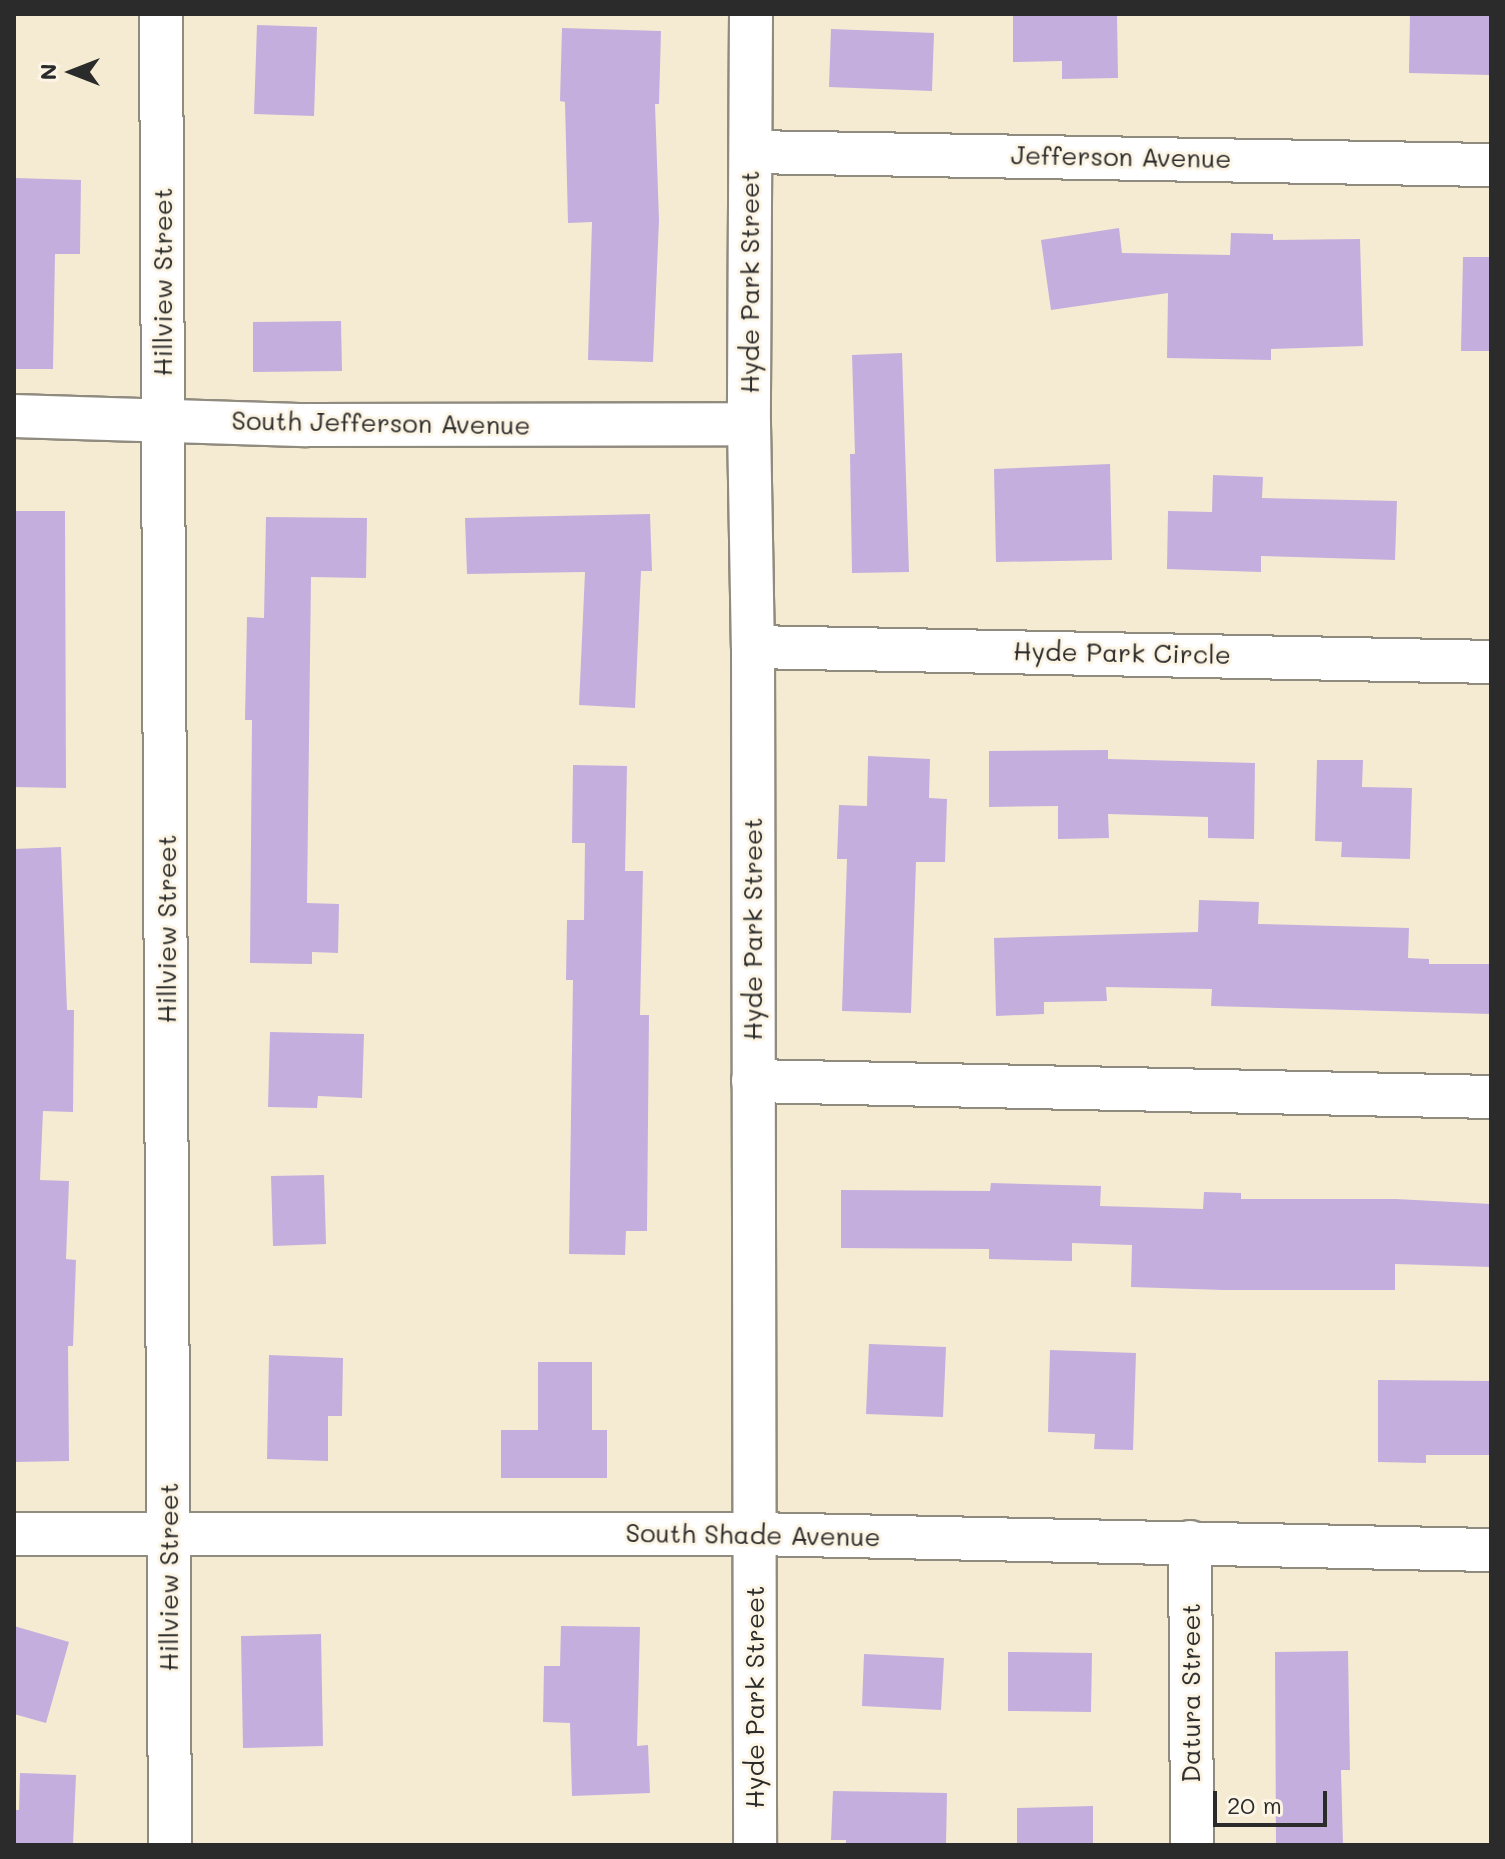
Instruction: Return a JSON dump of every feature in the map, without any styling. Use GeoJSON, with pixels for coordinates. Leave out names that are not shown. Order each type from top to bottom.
{"type":"FeatureCollection","features":[{"type":"Feature","properties":{"kind":"street","name":"Hillview Street"},"geometry":{"type":"LineString","coordinates":[[161,14],[170,1845]]}},
{"type":"Feature","properties":{"kind":"street","name":"Hyde Park Street"},"geometry":{"type":"LineString","coordinates":[[751,14],[749,424],[753,647],[755,1845]]}},
{"type":"Feature","properties":{"kind":"street","name":"Jefferson Avenue"},"geometry":{"type":"LineString","coordinates":[[751,152],[1491,165]]}},
{"type":"Feature","properties":{"kind":"street","name":"South Jefferson Avenue"},"geometry":{"type":"LineString","coordinates":[[14,416],[307,425],[749,424]]}},
{"type":"Feature","properties":{"kind":"street","name":"Hyde Park Circle"},"geometry":{"type":"LineString","coordinates":[[753,647],[1491,662]]}},
{"type":"Feature","properties":{"kind":"street"},"geometry":{"type":"LineString","coordinates":[[753,1081],[1491,1097]]}},
{"type":"Feature","properties":{"kind":"street","name":"South Shade Avenue"},"geometry":{"type":"LineString","coordinates":[[14,1534],[755,1534],[1491,1550]]}},
{"type":"Feature","properties":{"kind":"street","name":"Datura Street"},"geometry":{"type":"LineString","coordinates":[[1190,1542],[1192,1845]]}},
{"type":"Feature","properties":{"kind":"building"},"geometry":{"type":"Polygon","coordinates":[[[1013,14],[1117,14],[1118,78],[1062,79],[1062,61],[1013,62],[1013,14]]]}},
{"type":"Feature","properties":{"kind":"building"},"geometry":{"type":"Polygon","coordinates":[[[1410,14],[1490,14],[1489,75],[1409,73],[1410,14]]]}},
{"type":"Feature","properties":{"kind":"building"},"geometry":{"type":"Polygon","coordinates":[[[257,25],[317,27],[314,116],[254,114],[257,25]]]}},
{"type":"Feature","properties":{"kind":"building"},"geometry":{"type":"Polygon","coordinates":[[[562,28],[661,31],[659,104],[655,104],[659,220],[653,362],[588,360],[592,222],[568,223],[565,102],[560,101],[562,28]]]}},
{"type":"Feature","properties":{"kind":"building"},"geometry":{"type":"Polygon","coordinates":[[[831,29],[934,33],[932,91],[829,87],[831,29]]]}},
{"type":"Feature","properties":{"kind":"building"},"geometry":{"type":"Polygon","coordinates":[[[14,178],[81,180],[80,254],[55,254],[53,369],[14,369],[14,178]]]}},
{"type":"Feature","properties":{"kind":"building"},"geometry":{"type":"Polygon","coordinates":[[[1119,228],[1122,253],[1230,255],[1231,233],[1273,234],[1273,240],[1360,239],[1363,346],[1271,349],[1271,360],[1167,358],[1168,293],[1051,310],[1041,240],[1119,228]]]}},
{"type":"Feature","properties":{"kind":"building"},"geometry":{"type":"Polygon","coordinates":[[[1463,257],[1491,257],[1491,351],[1461,351],[1463,257]]]}},
{"type":"Feature","properties":{"kind":"building"},"geometry":{"type":"Polygon","coordinates":[[[341,321],[342,371],[253,372],[253,322],[341,321]]]}},
{"type":"Feature","properties":{"kind":"building"},"geometry":{"type":"Polygon","coordinates":[[[902,353],[909,572],[852,573],[850,454],[855,454],[852,355],[902,353]]]}},
{"type":"Feature","properties":{"kind":"building"},"geometry":{"type":"Polygon","coordinates":[[[1110,464],[1112,560],[996,562],[994,469],[1110,464]]]}},
{"type":"Feature","properties":{"kind":"building"},"geometry":{"type":"Polygon","coordinates":[[[1213,475],[1263,477],[1262,498],[1397,501],[1395,560],[1261,556],[1261,572],[1167,569],[1168,511],[1212,512],[1213,475]]]}},
{"type":"Feature","properties":{"kind":"building"},"geometry":{"type":"Polygon","coordinates":[[[14,511],[65,511],[66,788],[14,787],[14,511]]]}},
{"type":"Feature","properties":{"kind":"building"},"geometry":{"type":"Polygon","coordinates":[[[650,514],[652,571],[641,571],[635,708],[579,705],[585,572],[467,574],[465,518],[650,514]]]}},
{"type":"Feature","properties":{"kind":"building"},"geometry":{"type":"Polygon","coordinates":[[[266,517],[367,518],[366,578],[311,577],[307,903],[339,904],[338,953],[312,952],[312,964],[250,963],[252,720],[245,720],[247,617],[264,618],[266,517]]]}},
{"type":"Feature","properties":{"kind":"building"},"geometry":{"type":"Polygon","coordinates":[[[1108,750],[1108,759],[1255,763],[1254,839],[1208,838],[1208,817],[1108,814],[1109,838],[1058,839],[1058,806],[989,807],[989,751],[1108,750]]]}},
{"type":"Feature","properties":{"kind":"building"},"geometry":{"type":"Polygon","coordinates":[[[868,756],[930,759],[929,798],[947,799],[945,862],[916,862],[911,1013],[842,1011],[847,859],[837,859],[839,805],[867,806],[868,756]]]}},
{"type":"Feature","properties":{"kind":"building"},"geometry":{"type":"Polygon","coordinates":[[[1317,760],[1363,760],[1362,787],[1412,788],[1410,859],[1341,857],[1342,842],[1315,841],[1317,760]]]}},
{"type":"Feature","properties":{"kind":"building"},"geometry":{"type":"Polygon","coordinates":[[[573,765],[627,766],[625,871],[643,871],[640,1015],[649,1015],[647,1231],[626,1231],[625,1255],[569,1254],[573,980],[566,980],[567,920],[584,920],[585,843],[572,843],[573,765]]]}},
{"type":"Feature","properties":{"kind":"building"},"geometry":{"type":"Polygon","coordinates":[[[61,847],[67,1010],[74,1010],[73,1112],[43,1111],[40,1180],[69,1181],[66,1259],[76,1260],[73,1346],[68,1346],[69,1461],[14,1462],[14,849],[61,847]]]}},
{"type":"Feature","properties":{"kind":"building"},"geometry":{"type":"Polygon","coordinates":[[[1199,900],[1259,902],[1258,924],[1409,928],[1408,958],[1429,959],[1429,964],[1491,964],[1491,1014],[1211,1006],[1212,989],[1106,987],[1107,1001],[1044,1002],[1044,1014],[996,1016],[994,938],[1198,932],[1199,900]]]}},
{"type":"Feature","properties":{"kind":"building"},"geometry":{"type":"Polygon","coordinates":[[[270,1032],[364,1034],[362,1098],[318,1096],[317,1108],[268,1107],[270,1032]]]}},
{"type":"Feature","properties":{"kind":"building"},"geometry":{"type":"Polygon","coordinates":[[[324,1175],[326,1244],[273,1246],[271,1176],[324,1175]]]}},
{"type":"Feature","properties":{"kind":"building"},"geometry":{"type":"Polygon","coordinates":[[[991,1183],[1101,1186],[1100,1206],[1203,1209],[1204,1192],[1241,1193],[1241,1199],[1396,1199],[1491,1204],[1491,1267],[1395,1264],[1395,1290],[1224,1290],[1131,1287],[1132,1245],[1072,1243],[1072,1261],[989,1259],[989,1249],[841,1248],[841,1190],[990,1191],[991,1183]]]}},
{"type":"Feature","properties":{"kind":"building"},"geometry":{"type":"Polygon","coordinates":[[[869,1344],[946,1347],[943,1417],[866,1414],[869,1344]]]}},
{"type":"Feature","properties":{"kind":"building"},"geometry":{"type":"Polygon","coordinates":[[[1050,1350],[1136,1353],[1133,1450],[1094,1449],[1095,1434],[1048,1432],[1050,1350]]]}},
{"type":"Feature","properties":{"kind":"building"},"geometry":{"type":"Polygon","coordinates":[[[269,1355],[343,1358],[342,1416],[328,1416],[328,1461],[267,1459],[269,1355]]]}},
{"type":"Feature","properties":{"kind":"building"},"geometry":{"type":"Polygon","coordinates":[[[538,1362],[592,1362],[592,1430],[607,1430],[607,1478],[501,1478],[501,1430],[538,1430],[538,1362]]]}},
{"type":"Feature","properties":{"kind":"building"},"geometry":{"type":"Polygon","coordinates":[[[1378,1380],[1491,1381],[1491,1455],[1426,1455],[1426,1463],[1378,1462],[1378,1380]]]}},
{"type":"Feature","properties":{"kind":"building"},"geometry":{"type":"Polygon","coordinates":[[[14,1626],[69,1642],[46,1723],[14,1714],[14,1626]]]}},
{"type":"Feature","properties":{"kind":"building"},"geometry":{"type":"Polygon","coordinates":[[[561,1626],[640,1627],[637,1746],[648,1745],[650,1793],[572,1796],[570,1723],[543,1722],[544,1666],[560,1666],[561,1626]]]}},
{"type":"Feature","properties":{"kind":"building"},"geometry":{"type":"Polygon","coordinates":[[[321,1634],[323,1746],[243,1748],[241,1636],[321,1634]]]}},
{"type":"Feature","properties":{"kind":"building"},"geometry":{"type":"Polygon","coordinates":[[[1348,1651],[1350,1770],[1341,1770],[1343,1845],[1276,1845],[1275,1652],[1348,1651]]]}},
{"type":"Feature","properties":{"kind":"building"},"geometry":{"type":"Polygon","coordinates":[[[1008,1652],[1092,1653],[1091,1712],[1008,1711],[1008,1652]]]}},
{"type":"Feature","properties":{"kind":"building"},"geometry":{"type":"Polygon","coordinates":[[[864,1654],[944,1658],[941,1710],[862,1706],[864,1654]]]}},
{"type":"Feature","properties":{"kind":"building"},"geometry":{"type":"Polygon","coordinates":[[[20,1773],[76,1775],[73,1845],[14,1845],[14,1810],[19,1810],[20,1773]]]}},
{"type":"Feature","properties":{"kind":"building"},"geometry":{"type":"Polygon","coordinates":[[[833,1791],[947,1793],[946,1845],[846,1845],[846,1840],[831,1840],[833,1791]]]}},
{"type":"Feature","properties":{"kind":"building"},"geometry":{"type":"Polygon","coordinates":[[[1093,1806],[1093,1845],[1017,1845],[1017,1808],[1093,1806]]]}}]}
